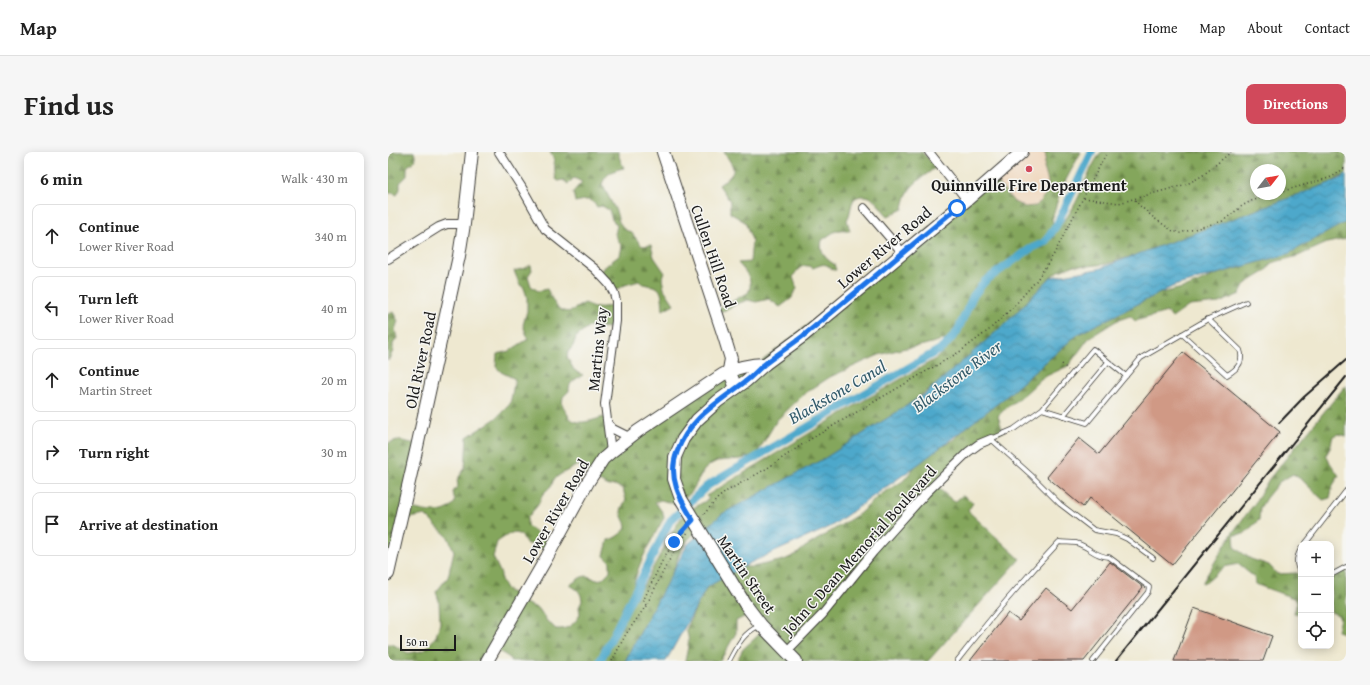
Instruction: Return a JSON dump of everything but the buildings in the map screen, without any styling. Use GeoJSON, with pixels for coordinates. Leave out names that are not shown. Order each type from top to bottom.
{"type":"FeatureCollection","features":[{"type":"Feature","properties":{"kind":"street","name":"Old River Road"},"geometry":{"type":"LineString","coordinates":[[388,574],[390,551],[417,447],[459,256],[472,152]]}},
{"type":"Feature","properties":{"kind":"street","name":"Martins Way"},"geometry":{"type":"LineString","coordinates":[[499,152],[522,188],[545,229],[602,275],[614,293],[616,301],[616,321],[605,404],[611,452]]}},
{"type":"Feature","properties":{"kind":"street","name":"Cullen Hill Road"},"geometry":{"type":"LineString","coordinates":[[662,152],[731,359],[729,370],[736,388]]}},
{"type":"Feature","properties":{"kind":"street"},"geometry":{"type":"LineString","coordinates":[[929,152],[967,200]]}},
{"type":"Feature","properties":{"kind":"street","name":"Lower River Road"},"geometry":{"type":"LineString","coordinates":[[681,499],[674,479],[675,457],[686,433],[704,412],[803,336],[902,252],[967,200],[1022,152]]}},
{"type":"Feature","properties":{"kind":"street"},"geometry":{"type":"LineString","coordinates":[[864,208],[902,252]]}},
{"type":"Feature","properties":{"kind":"street"},"geometry":{"type":"LineString","coordinates":[[388,260],[439,227],[447,224],[464,224]]}},
{"type":"Feature","properties":{"kind":"street","name":"Lower River Road"},"geometry":{"type":"LineString","coordinates":[[487,661],[555,544],[588,482],[603,459],[629,437],[729,370],[757,364],[765,364]]}},
{"type":"Feature","properties":{"kind":"street"},"geometry":{"type":"LineString","coordinates":[[608,424],[613,429],[629,437]]}},
{"type":"Feature","properties":{"kind":"street","name":"John C Dean Memorial Boulevard"},"geometry":{"type":"LineString","coordinates":[[786,652],[822,615],[873,552],[926,493],[968,452],[979,444],[991,439]]}},
{"type":"Feature","properties":{"kind":"street","name":"Martin Street"},"geometry":{"type":"LineString","coordinates":[[681,499],[745,604],[761,625],[796,661]]}},
{"type":"Feature","properties":{"kind":"lane"},"geometry":{"type":"LineString","coordinates":[[1042,409],[1087,423],[1141,358],[1208,319],[1246,302]]}},
{"type":"Feature","properties":{"kind":"lane"},"geometry":{"type":"LineString","coordinates":[[1182,334],[1227,375],[1232,372],[1241,362],[1242,356],[1240,350],[1208,319]]}},
{"type":"Feature","properties":{"kind":"lane"},"geometry":{"type":"LineString","coordinates":[[1126,376],[1093,349],[1042,409],[1014,429],[991,439],[1031,475],[1060,504],[1094,530],[1121,536],[1153,558]]}},
{"type":"Feature","properties":{"kind":"lane"},"geometry":{"type":"LineString","coordinates":[[1063,416],[1108,362]]}},
{"type":"Feature","properties":{"kind":"lane"},"geometry":{"type":"LineString","coordinates":[[1306,541],[1346,491]]}},
{"type":"Feature","properties":{"kind":"lane"},"geometry":{"type":"LineString","coordinates":[[957,661],[1032,571],[1059,542],[1076,544],[1104,557],[1109,556],[1149,587],[1148,592],[1093,661]]}},
{"type":"Feature","properties":{"kind":"lane"},"geometry":{"type":"LineString","coordinates":[[1298,556],[1296,564],[1298,568]]}},
{"type":"Feature","properties":{"kind":"lane"},"geometry":{"type":"LineString","coordinates":[[1334,574],[1346,568]]}},
{"type":"Feature","properties":{"kind":"lane"},"geometry":{"type":"LineString","coordinates":[[729,661],[743,636],[752,629],[761,625]]}},
{"type":"Feature","properties":{"kind":"path"},"geometry":{"type":"LineString","coordinates":[[704,514],[718,498],[727,491],[766,469],[809,440],[961,351],[989,330],[1036,281],[1054,254],[1108,152]]}},
{"type":"Feature","properties":{"kind":"path"},"geometry":{"type":"LineString","coordinates":[[1084,198],[1119,203],[1135,200],[1187,184],[1202,176],[1231,152]]}},
{"type":"Feature","properties":{"kind":"path"},"geometry":{"type":"LineString","coordinates":[[1286,190],[1332,177],[1346,167]]}},
{"type":"Feature","properties":{"kind":"path"},"geometry":{"type":"LineString","coordinates":[[1135,200],[1154,218],[1173,231],[1180,233],[1223,221],[1242,206],[1254,200]]}},
{"type":"Feature","properties":{"kind":"path"},"geometry":{"type":"LineString","coordinates":[[1062,364],[1068,370]]}},
{"type":"Feature","properties":{"kind":"path"},"geometry":{"type":"LineString","coordinates":[[646,606],[644,599],[664,557],[681,533],[693,520]]}},
{"type":"Feature","properties":{"kind":"path"},"geometry":{"type":"LineString","coordinates":[[612,661],[626,634],[646,606],[680,542],[689,531]]}},
{"type":"Feature","properties":{"kind":"shaded area"},"geometry":{"type":"Polygon","coordinates":[[[1021,152],[1043,152],[1046,155],[1044,168],[1048,186],[1045,195],[1036,206],[1025,207],[1014,202],[993,177],[1021,152]]]}},
{"type":"Feature","properties":{"kind":"green space"},"geometry":{"type":"Polygon","coordinates":[[[388,152],[414,152],[416,159],[407,167],[407,176],[400,183],[400,189],[397,195],[388,193],[388,152]]]}},
{"type":"Feature","properties":{"kind":"green space"},"geometry":{"type":"Polygon","coordinates":[[[550,152],[619,152],[619,157],[624,168],[610,173],[602,184],[616,211],[619,222],[625,230],[631,232],[642,246],[651,245],[654,257],[665,273],[662,278],[664,289],[674,304],[663,310],[660,290],[639,281],[625,285],[610,293],[598,273],[620,255],[622,247],[615,234],[617,225],[612,220],[609,210],[602,206],[597,207],[590,200],[575,202],[573,192],[582,182],[574,178],[568,184],[563,180],[558,181],[556,179],[554,162],[550,152]]]}},
{"type":"Feature","properties":{"kind":"green space"},"geometry":{"type":"Polygon","coordinates":[[[724,152],[922,152],[935,166],[935,168],[910,189],[903,209],[888,216],[874,200],[867,196],[854,199],[847,220],[850,231],[838,230],[822,240],[822,251],[828,260],[834,264],[836,270],[833,270],[824,264],[813,268],[810,266],[801,267],[793,277],[797,289],[792,298],[780,307],[769,299],[756,302],[748,300],[736,304],[729,309],[715,313],[714,310],[748,293],[750,289],[749,277],[738,263],[750,262],[752,240],[745,222],[730,213],[730,201],[719,185],[729,177],[733,170],[731,163],[724,152]]]}},
{"type":"Feature","properties":{"kind":"green space"},"geometry":{"type":"Polygon","coordinates":[[[1043,152],[1081,152],[1060,191],[1052,220],[1055,229],[1072,210],[1092,166],[1101,152],[1346,152],[1346,174],[1320,189],[1167,246],[1106,264],[1088,266],[1075,265],[1059,271],[1050,277],[1034,300],[960,369],[819,468],[697,531],[687,541],[681,550],[668,584],[625,661],[511,661],[510,658],[497,650],[486,661],[388,661],[388,644],[394,645],[408,653],[421,651],[426,649],[436,636],[440,623],[439,601],[436,592],[448,577],[454,551],[448,537],[425,515],[401,520],[388,579],[388,443],[397,440],[417,444],[404,506],[424,511],[438,512],[445,510],[455,502],[453,492],[458,486],[457,480],[465,468],[467,437],[495,419],[510,404],[515,379],[501,372],[496,367],[497,354],[509,351],[528,339],[523,325],[527,311],[527,297],[524,288],[520,285],[514,271],[531,265],[532,270],[528,276],[531,286],[538,291],[547,289],[553,301],[562,311],[571,311],[585,303],[593,308],[613,306],[613,328],[589,327],[576,337],[573,346],[568,352],[567,357],[574,370],[583,375],[571,383],[569,391],[563,397],[562,404],[573,421],[587,422],[604,417],[608,431],[616,446],[732,373],[757,365],[993,177],[1014,202],[1025,207],[1036,206],[1045,195],[1048,186],[1044,168],[1046,155],[1043,152]],[[942,340],[879,355],[830,377],[804,394],[777,420],[756,455],[741,459],[717,461],[704,470],[691,493],[674,504],[661,500],[655,502],[663,513],[664,518],[640,563],[634,591],[639,590],[644,584],[681,518],[693,508],[709,499],[706,496],[937,358],[947,347],[946,341],[942,340]],[[578,465],[554,479],[551,486],[543,494],[538,505],[527,518],[527,525],[554,546],[550,553],[535,544],[527,544],[521,535],[514,532],[497,542],[493,557],[501,574],[501,580],[507,590],[521,598],[523,602],[539,609],[547,621],[556,629],[571,626],[580,614],[579,607],[582,601],[581,595],[570,585],[579,578],[585,576],[596,580],[602,579],[610,571],[610,562],[604,556],[608,540],[624,531],[626,526],[621,512],[626,500],[623,489],[615,485],[609,486],[591,477],[578,465]]]}},
{"type":"Feature","properties":{"kind":"green space"},"geometry":{"type":"Polygon","coordinates":[[[1346,219],[1346,239],[1327,243],[1298,256],[1271,263],[1266,271],[1245,284],[1240,294],[1219,303],[1189,306],[1172,318],[1167,312],[1135,321],[1130,316],[1116,321],[1089,338],[1068,366],[1042,378],[998,416],[1003,432],[991,436],[935,485],[953,501],[956,501],[963,495],[973,503],[968,511],[1020,559],[928,661],[737,661],[743,649],[763,631],[750,614],[736,621],[736,633],[720,661],[685,661],[688,649],[686,630],[703,591],[723,573],[735,567],[752,567],[784,560],[797,554],[805,547],[859,514],[880,495],[903,481],[925,455],[954,440],[979,414],[1044,353],[1148,296],[1187,287],[1346,219]]]}},
{"type":"Feature","properties":{"kind":"green space"},"geometry":{"type":"Polygon","coordinates":[[[393,312],[398,321],[395,330],[397,338],[393,344],[393,351],[388,361],[388,314],[393,312]]]}},
{"type":"Feature","properties":{"kind":"green space"},"geometry":{"type":"Polygon","coordinates":[[[1346,385],[1346,436],[1338,434],[1333,436],[1330,448],[1326,455],[1339,476],[1333,485],[1330,498],[1323,500],[1302,480],[1293,474],[1279,482],[1266,498],[1260,508],[1259,520],[1244,534],[1234,535],[1235,548],[1251,559],[1269,565],[1277,574],[1298,574],[1298,614],[1294,613],[1297,602],[1296,599],[1255,584],[1254,577],[1238,564],[1224,567],[1208,581],[1202,583],[1233,532],[1255,503],[1269,479],[1346,385]]]}},
{"type":"Feature","properties":{"kind":"green space"},"geometry":{"type":"Polygon","coordinates":[[[1346,569],[1346,634],[1337,631],[1340,618],[1334,613],[1334,575],[1346,569]]]}},
{"type":"Feature","properties":{"kind":"water","name":"Blackstone River"},"geometry":{"type":"Polygon","coordinates":[[[1346,174],[1346,222],[1288,254],[1174,286],[1078,334],[1002,400],[920,463],[830,527],[752,562],[707,587],[666,661],[625,661],[687,545],[722,514],[825,458],[925,394],[1006,323],[1051,277],[1098,269],[1340,179],[1346,174]]]}},
{"type":"Feature","properties":{"kind":"waterway","name":"Blackstone Canal"},"geometry":{"type":"LineString","coordinates":[[600,661],[670,521],[707,486],[944,347],[957,332],[973,296],[985,281],[1030,249],[1045,242],[1056,226],[1092,152]]}},
{"type":"Feature","properties":{"kind":"railway"},"geometry":{"type":"LineString","coordinates":[[1279,423],[1304,397],[1346,360]]}},
{"type":"Feature","properties":{"kind":"railway"},"geometry":{"type":"LineString","coordinates":[[1116,661],[1346,377]]}},
{"type":"Feature","properties":{"kind":"place","name":"Quinnville Fire Department"},"geometry":{"type":"Point","coordinates":[1029,169]}},
{"type":"Feature","properties":{"kind":"route"},"geometry":{"type":"LineString","coordinates":[[674,542],[693,520],[676,488],[674,479],[675,457],[686,433],[697,420],[704,412],[729,392],[746,381],[765,364],[803,336],[902,252],[957,208]]}}]}
